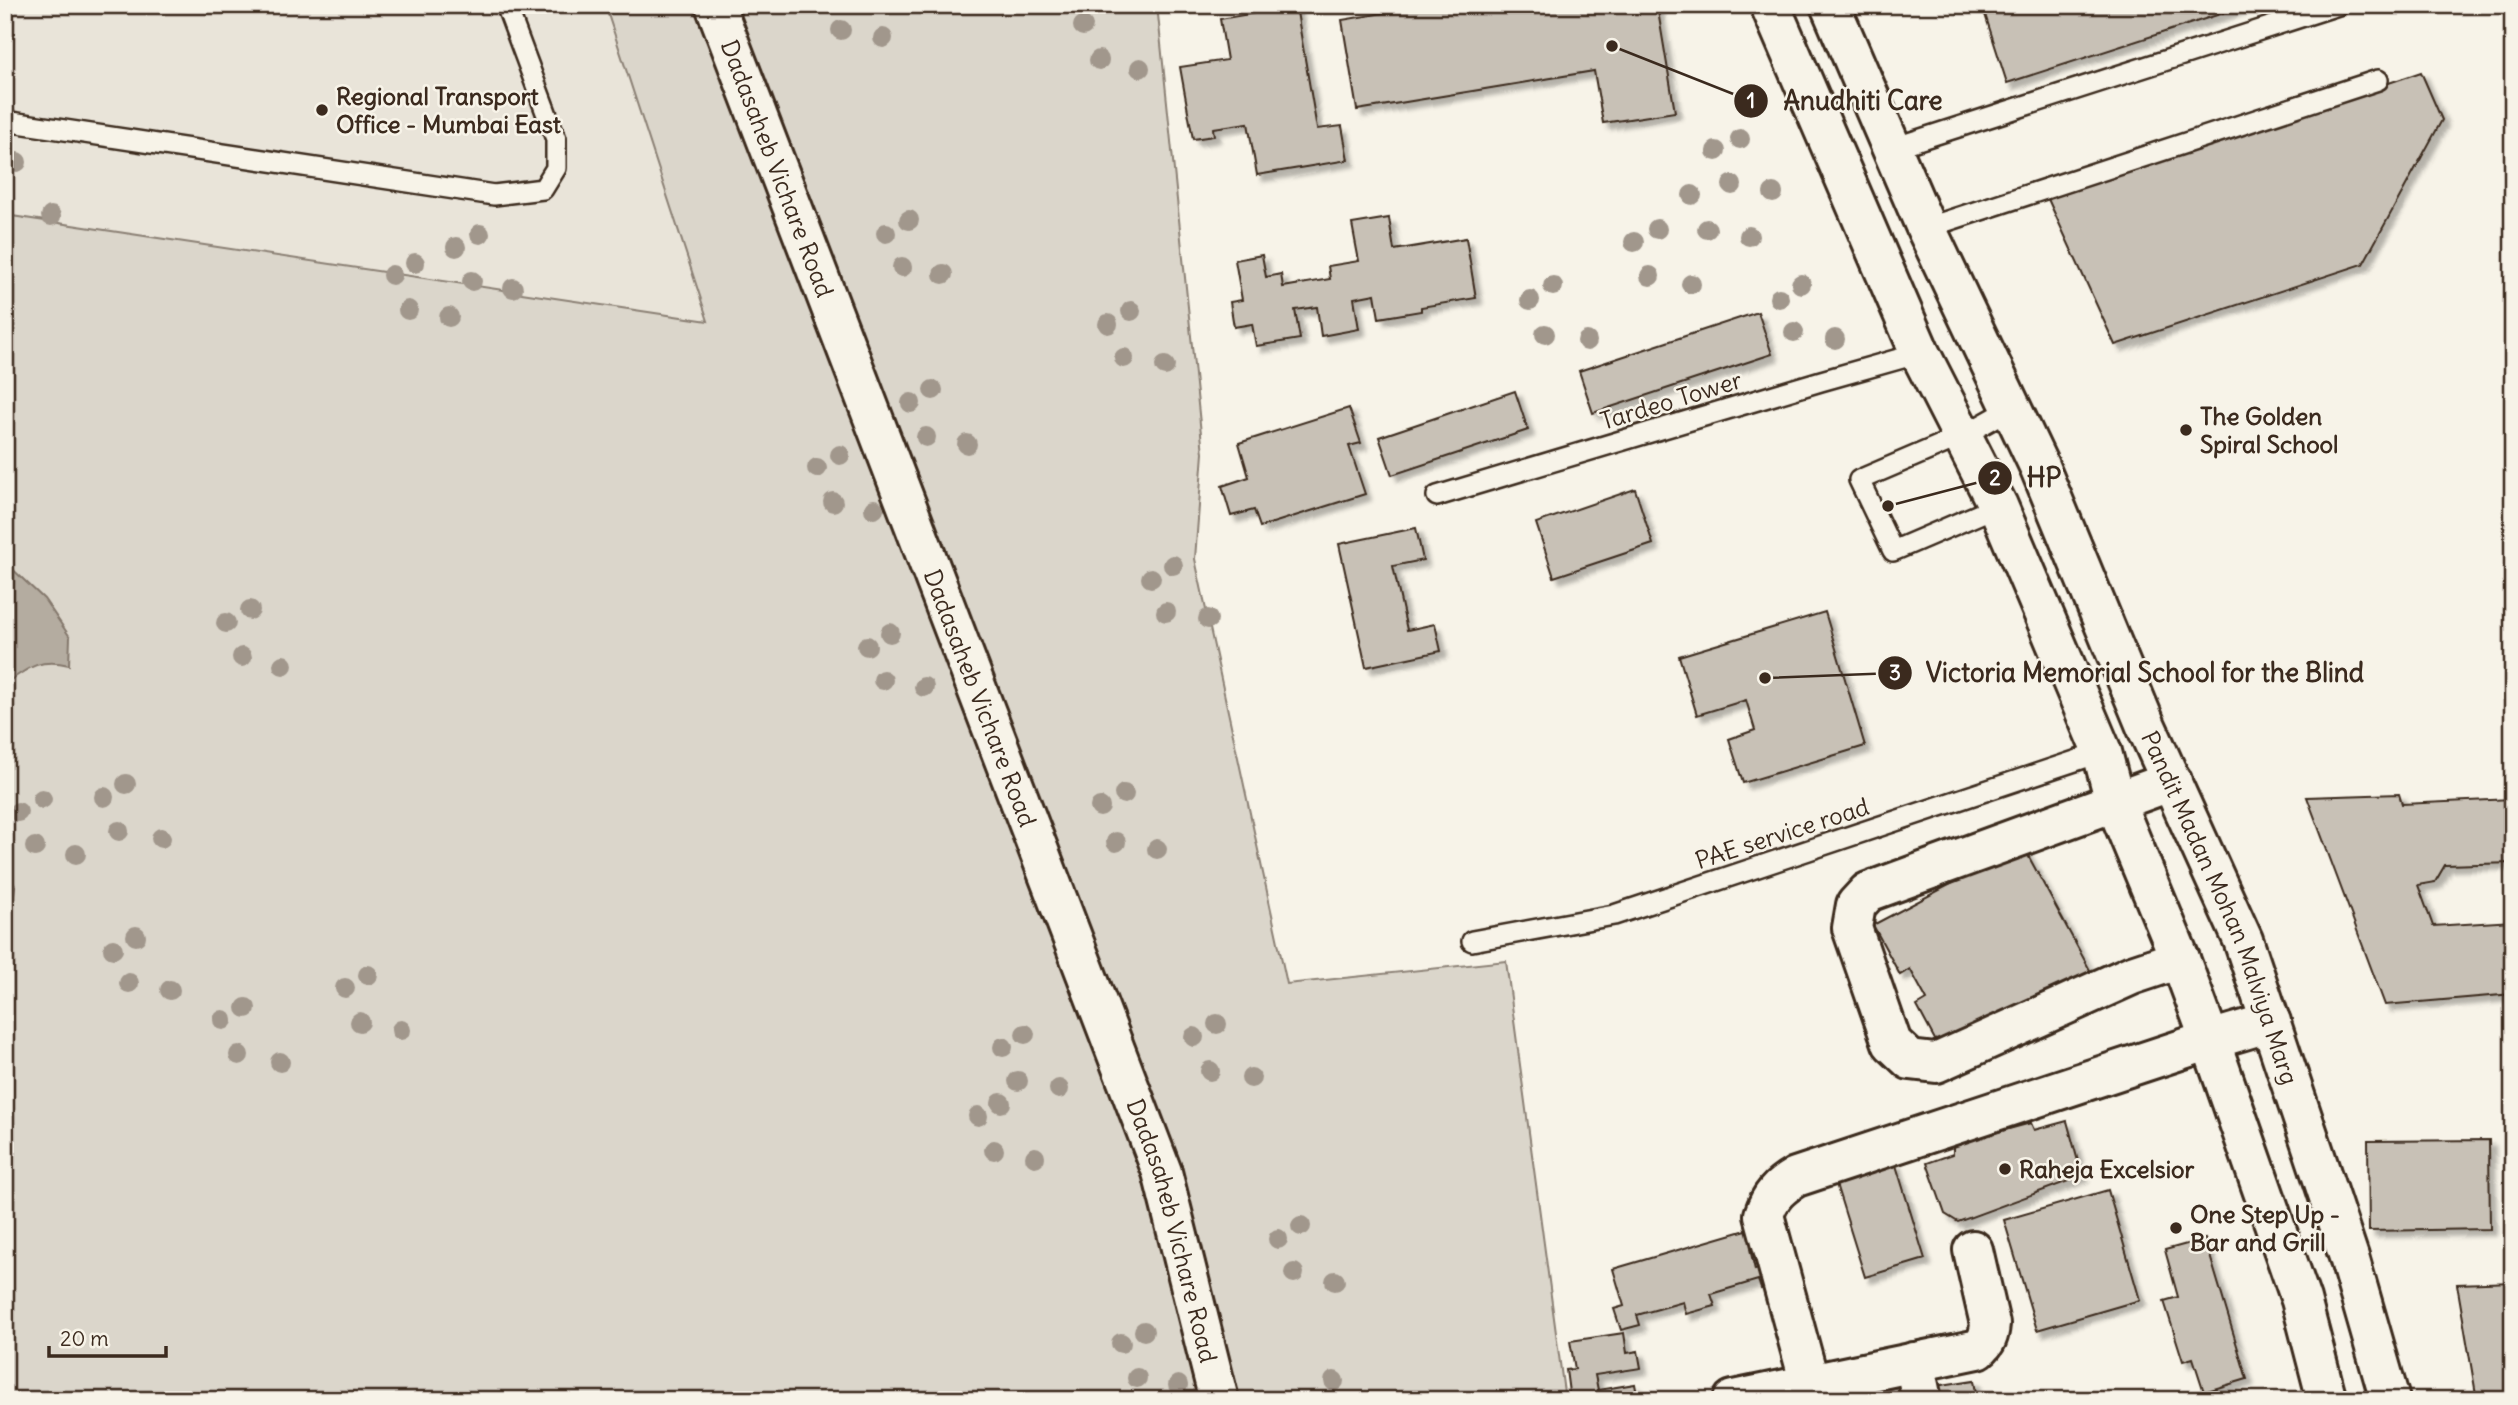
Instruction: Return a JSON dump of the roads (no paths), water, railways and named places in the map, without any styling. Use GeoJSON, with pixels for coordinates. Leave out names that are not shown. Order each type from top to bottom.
{"type":"FeatureCollection","features":[{"type":"Feature","properties":{"kind":"street","name":"Dadasaheb Vichare Road"},"geometry":{"type":"LineString","coordinates":[[715,5],[1162,1172],[1219,1400]]}},
{"type":"Feature","properties":{"kind":"street","name":"Pandit Madan Mohan Malviya Marg"},"geometry":{"type":"LineString","coordinates":[[1770,5],[1920,354],[1964,435],[1998,506],[2102,752],[2115,802],[2180,958],[2301,1300],[2327,1400]]}},
{"type":"Feature","properties":{"kind":"street","name":"Pandit Madan Mohan Malviya Marg"},"geometry":{"type":"LineString","coordinates":[[1830,5],[1926,228],[2039,466],[2146,726],[2243,940],[2349,1257],[2390,1400]]}},
{"type":"Feature","properties":{"kind":"street"},"geometry":{"type":"LineString","coordinates":[[2172,782],[1868,892],[1856,905],[1852,928],[1892,1042],[1910,1060],[1936,1063],[2133,975],[2180,958]]}},
{"type":"Feature","properties":{"kind":"street"},"geometry":{"type":"LineString","coordinates":[[1810,1384],[1764,1215],[1769,1201],[1780,1186],[1796,1177],[2271,1022]]}},
{"type":"Feature","properties":{"kind":"street"},"geometry":{"type":"LineString","coordinates":[[1733,1400],[1978,1349],[1985,1344],[1990,1324],[1973,1250]]}},
{"type":"Feature","properties":{"kind":"street"},"geometry":{"type":"LineString","coordinates":[[1914,1362],[1922,1400]]}},
{"type":"Feature","properties":{"kind":"lane"},"geometry":{"type":"LineString","coordinates":[[5,121],[494,195],[543,189],[556,168],[556,139],[506,5]]}},
{"type":"Feature","properties":{"kind":"lane"},"geometry":{"type":"LineString","coordinates":[[1893,148],[2338,5]]}},
{"type":"Feature","properties":{"kind":"lane"},"geometry":{"type":"LineString","coordinates":[[1926,228],[2378,80]]}},
{"type":"Feature","properties":{"kind":"lane","name":"Tardeo Tower"},"geometry":{"type":"LineString","coordinates":[[1437,496],[1920,354]]}},
{"type":"Feature","properties":{"kind":"lane"},"geometry":{"type":"LineString","coordinates":[[1998,506],[1893,551],[1859,480],[1964,435],[2012,408]]}},
{"type":"Feature","properties":{"kind":"lane","name":"PAE service road"},"geometry":{"type":"LineString","coordinates":[[1472,941],[1614,915],[2102,752]]}},
{"type":"Feature","properties":{"kind":"place","name":"Anudhiti Care"},"geometry":{"type":"Point","coordinates":[1612,46]}},
{"type":"Feature","properties":{"kind":"place","name":"Regional Transport Office - Mumbai East"},"geometry":{"type":"Point","coordinates":[322,110]}},
{"type":"Feature","properties":{"kind":"place","name":"The Golden Spiral School"},"geometry":{"type":"Point","coordinates":[2186,430]}},
{"type":"Feature","properties":{"kind":"place","name":"HP"},"geometry":{"type":"Point","coordinates":[1888,506]}},
{"type":"Feature","properties":{"kind":"place","name":"Victoria Memorial School for the Blind"},"geometry":{"type":"Point","coordinates":[1765,678]}},
{"type":"Feature","properties":{"kind":"place","name":"Raheja Excelsior"},"geometry":{"type":"Point","coordinates":[2005,1169]}},
{"type":"Feature","properties":{"kind":"place","name":"One Step Up - Bar and Grill"},"geometry":{"type":"Point","coordinates":[2176,1228]}}]}
